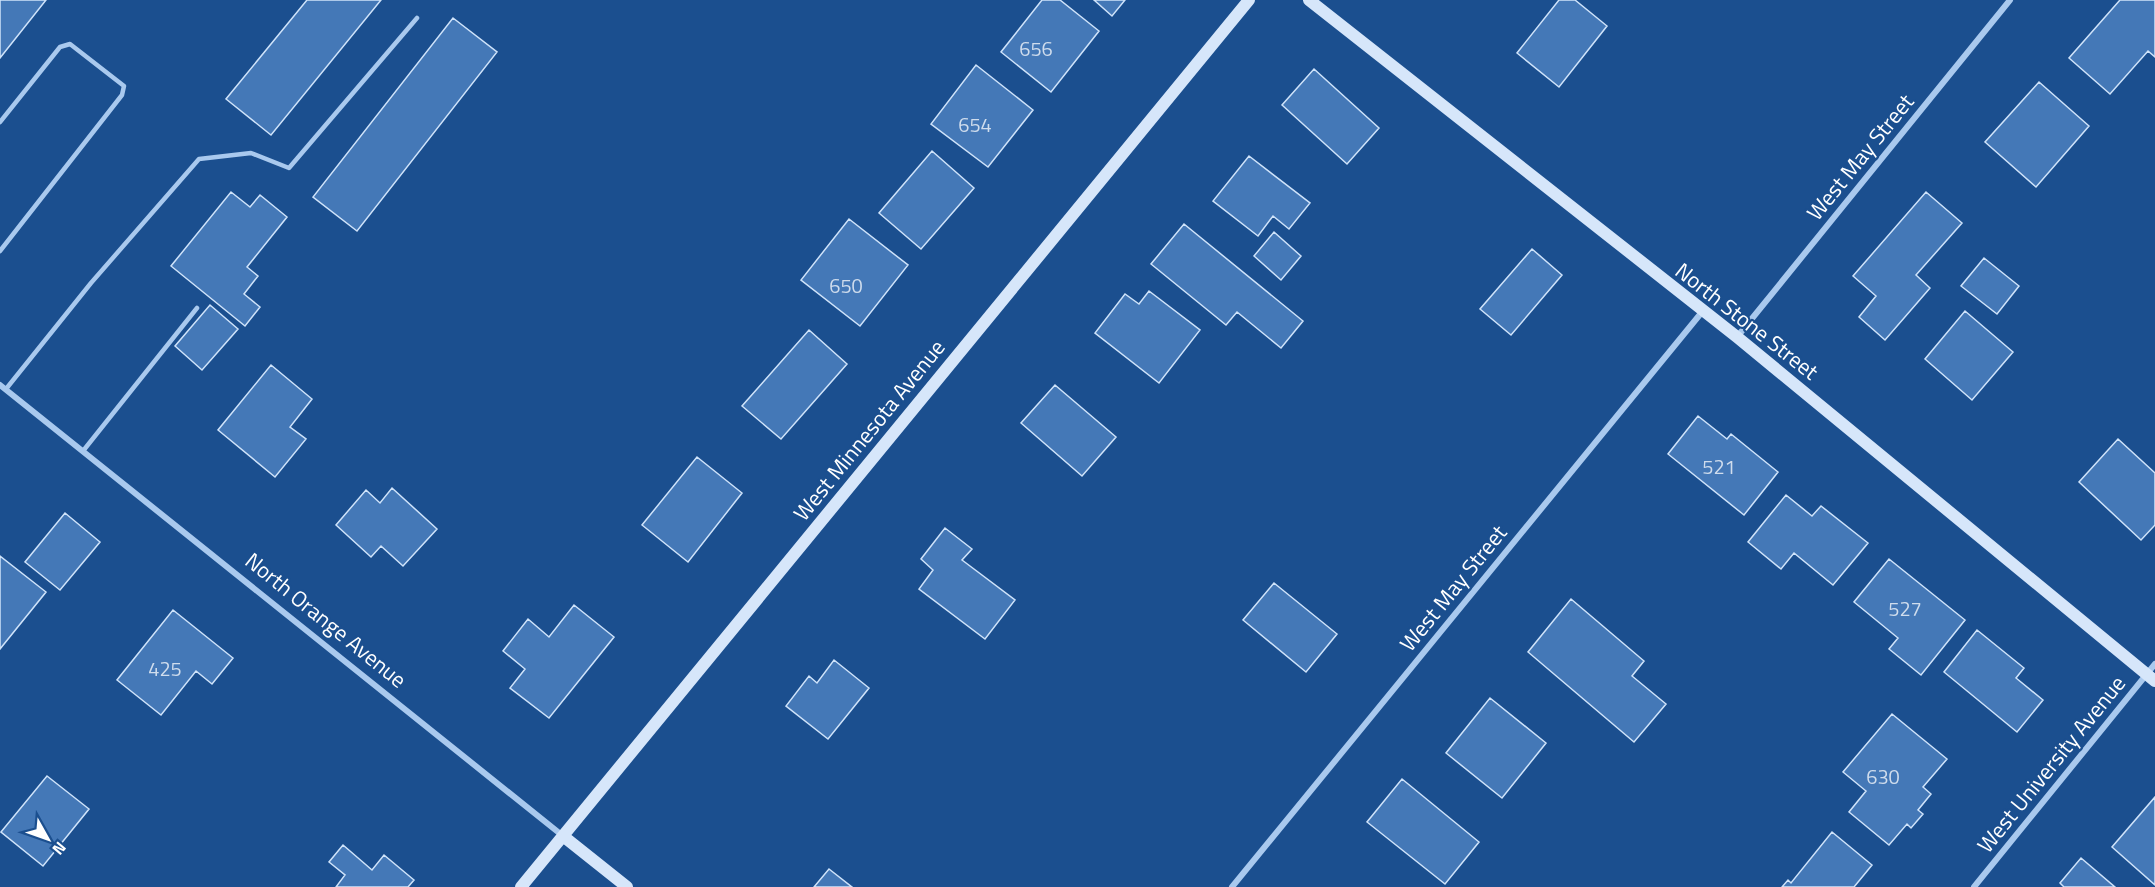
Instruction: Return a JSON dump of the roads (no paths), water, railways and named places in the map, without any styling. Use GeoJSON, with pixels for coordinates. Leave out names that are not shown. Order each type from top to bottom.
{"type":"FeatureCollection","features":[{"type":"Feature","properties":{"kind":"street","name":"West Minnesota Avenue"},"geometry":{"type":"LineString","coordinates":[[521,887],[1249,0]]}},
{"type":"Feature","properties":{"kind":"street","name":"North Stone Street"},"geometry":{"type":"LineString","coordinates":[[1308,0],[1702,312],[1737,337],[2151,678]]}},
{"type":"Feature","properties":{"kind":"street","name":"West May Street"},"geometry":{"type":"LineString","coordinates":[[1737,337],[2010,0]]}},
{"type":"Feature","properties":{"kind":"street","name":"West May Street"},"geometry":{"type":"LineString","coordinates":[[1232,887],[1702,312]]}},
{"type":"Feature","properties":{"kind":"street","name":"North Orange Avenue"},"geometry":{"type":"LineString","coordinates":[[3,387],[627,887]]}},
{"type":"Feature","properties":{"kind":"street","name":"West University Avenue"},"geometry":{"type":"LineString","coordinates":[[1974,887],[2151,678],[2155,664]]}},
{"type":"Feature","properties":{"kind":"lane"},"geometry":{"type":"LineString","coordinates":[[3,387],[199,159],[250,153],[289,168],[417,18]]}},
{"type":"Feature","properties":{"kind":"lane"},"geometry":{"type":"LineString","coordinates":[[0,122],[60,47],[70,44],[124,86],[122,95],[0,251]]}},
{"type":"Feature","properties":{"kind":"lane"},"geometry":{"type":"LineString","coordinates":[[83,451],[197,308]]}}]}
